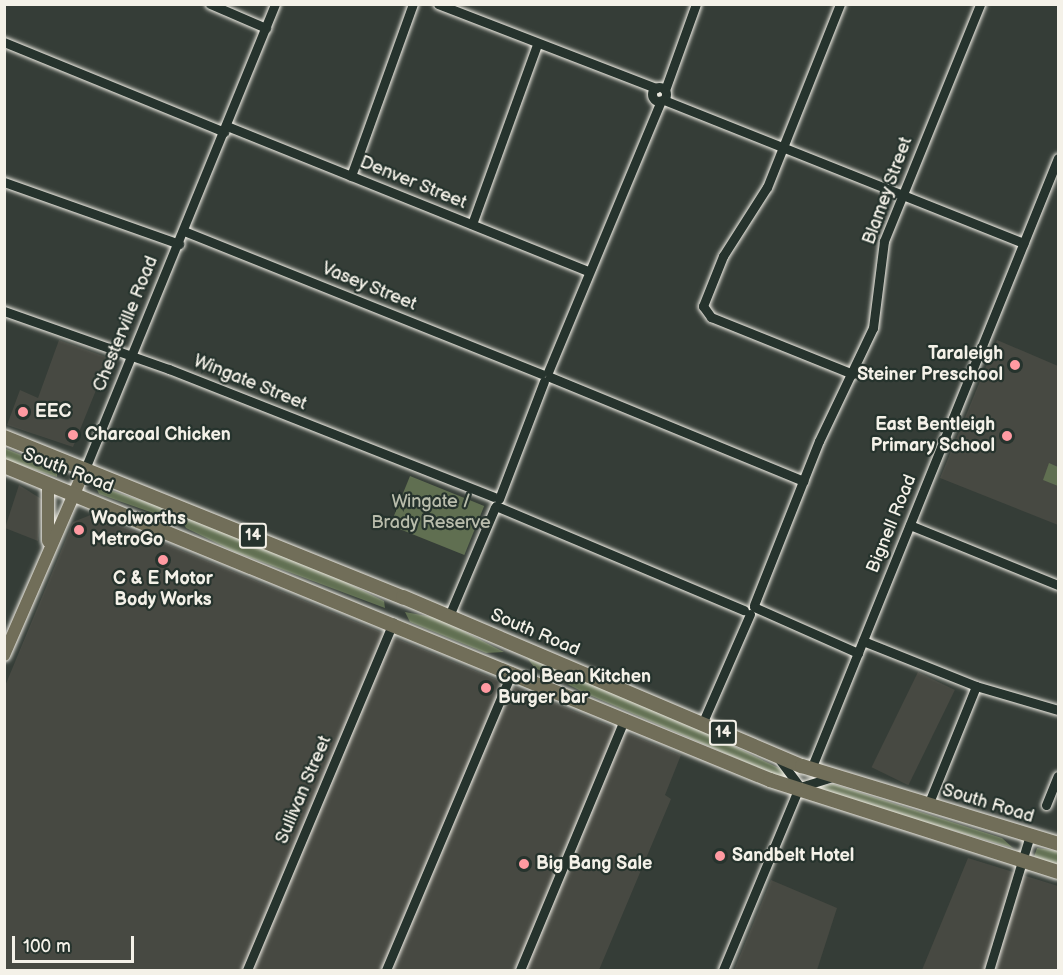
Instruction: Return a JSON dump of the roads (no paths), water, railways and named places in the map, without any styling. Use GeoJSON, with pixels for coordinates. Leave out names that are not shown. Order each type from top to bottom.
{"type":"FeatureCollection","features":[{"type":"Feature","properties":{"kind":"highway","name":"South Road"},"geometry":{"type":"LineString","coordinates":[[4,437],[403,597],[811,770],[1059,844]]}},
{"type":"Feature","properties":{"kind":"highway","name":"South Road"},"geometry":{"type":"LineString","coordinates":[[4,466],[173,532],[799,789],[1059,872]]}},
{"type":"Feature","properties":{"kind":"highway"},"geometry":{"type":"LineString","coordinates":[[173,532],[182,507]]}},
{"type":"Feature","properties":{"kind":"highway"},"geometry":{"type":"LineString","coordinates":[[393,622],[403,597]]}},
{"type":"Feature","properties":{"kind":"highway"},"geometry":{"type":"LineString","coordinates":[[512,670],[522,647]]}},
{"type":"Feature","properties":{"kind":"main road","name":"Chesterville Road"},"geometry":{"type":"LineString","coordinates":[[4,655],[85,469]]}},
{"type":"Feature","properties":{"kind":"main road"},"geometry":{"type":"LineString","coordinates":[[47,554],[48,484]]}},
{"type":"Feature","properties":{"kind":"street"},"geometry":{"type":"LineString","coordinates":[[210,4],[266,28]]}},
{"type":"Feature","properties":{"kind":"street","name":"Chesterville Road"},"geometry":{"type":"LineString","coordinates":[[85,469],[275,4]]}},
{"type":"Feature","properties":{"kind":"street"},"geometry":{"type":"LineString","coordinates":[[351,176],[413,4]]}},
{"type":"Feature","properties":{"kind":"street"},"geometry":{"type":"LineString","coordinates":[[438,4],[1024,243]]}},
{"type":"Feature","properties":{"kind":"street"},"geometry":{"type":"LineString","coordinates":[[449,616],[696,4]]}},
{"type":"Feature","properties":{"kind":"street"},"geometry":{"type":"LineString","coordinates":[[840,4],[762,196],[720,261],[703,309],[853,374]]}},
{"type":"Feature","properties":{"kind":"street","name":"Blamey Street"},"geometry":{"type":"LineString","coordinates":[[702,724],[803,481],[873,328],[882,247],[980,4]]}},
{"type":"Feature","properties":{"kind":"street","name":"Denver Street"},"geometry":{"type":"LineString","coordinates":[[4,42],[351,176],[588,271]]}},
{"type":"Feature","properties":{"kind":"street"},"geometry":{"type":"LineString","coordinates":[[472,224],[537,44]]}},
{"type":"Feature","properties":{"kind":"street","name":"Bignell Road"},"geometry":{"type":"LineString","coordinates":[[811,770],[1059,158]]}},
{"type":"Feature","properties":{"kind":"street"},"geometry":{"type":"LineString","coordinates":[[4,182],[178,244]]}},
{"type":"Feature","properties":{"kind":"street","name":"Vasey Street"},"geometry":{"type":"LineString","coordinates":[[184,231],[803,481]]}},
{"type":"Feature","properties":{"kind":"street","name":"Wingate Street"},"geometry":{"type":"LineString","coordinates":[[4,311],[133,355],[480,494],[512,511],[858,653]]}},
{"type":"Feature","properties":{"kind":"street"},"geometry":{"type":"LineString","coordinates":[[910,525],[1059,585]]}},
{"type":"Feature","properties":{"kind":"street","name":"Sullivan Street"},"geometry":{"type":"LineString","coordinates":[[247,970],[393,622]]}},
{"type":"Feature","properties":{"kind":"street"},"geometry":{"type":"LineString","coordinates":[[863,641],[976,686],[1059,710]]}},
{"type":"Feature","properties":{"kind":"street"},"geometry":{"type":"LineString","coordinates":[[386,970],[512,670]]}},
{"type":"Feature","properties":{"kind":"street"},"geometry":{"type":"LineString","coordinates":[[928,805],[976,686]]}},
{"type":"Feature","properties":{"kind":"street"},"geometry":{"type":"LineString","coordinates":[[520,970],[625,717]]}},
{"type":"Feature","properties":{"kind":"street"},"geometry":{"type":"LineString","coordinates":[[775,755],[799,789]]}},
{"type":"Feature","properties":{"kind":"street"},"geometry":{"type":"LineString","coordinates":[[1046,805],[1059,776]]}},
{"type":"Feature","properties":{"kind":"street"},"geometry":{"type":"LineString","coordinates":[[723,970],[799,789],[834,777]]}},
{"type":"Feature","properties":{"kind":"street"},"geometry":{"type":"LineString","coordinates":[[989,970],[1030,835]]}},
{"type":"Feature","properties":{"kind":"place","name":"Taraleigh Steiner Preschool"},"geometry":{"type":"Point","coordinates":[1015,365]}},
{"type":"Feature","properties":{"kind":"place","name":"EEC"},"geometry":{"type":"Point","coordinates":[23,412]}},
{"type":"Feature","properties":{"kind":"place","name":"Charcoal Chicken"},"geometry":{"type":"Point","coordinates":[73,435]}},
{"type":"Feature","properties":{"kind":"place","name":"East Bentleigh Primary School"},"geometry":{"type":"Point","coordinates":[1007,436]}},
{"type":"Feature","properties":{"kind":"place","name":"Woolworths MetroGo"},"geometry":{"type":"Point","coordinates":[79,530]}},
{"type":"Feature","properties":{"kind":"place","name":"C & E Motor Body Works"},"geometry":{"type":"Point","coordinates":[163,560]}},
{"type":"Feature","properties":{"kind":"place","name":"Cool Bean Kitchen Burger bar"},"geometry":{"type":"Point","coordinates":[486,688]}},
{"type":"Feature","properties":{"kind":"place","name":"Sandbelt Hotel"},"geometry":{"type":"Point","coordinates":[720,856]}},
{"type":"Feature","properties":{"kind":"place","name":"Big Bang Sale"},"geometry":{"type":"Point","coordinates":[524,864]}},
{"type":"Feature","properties":{"kind":"park label","name":"Wingate / Brady Reserve"},"geometry":{"type":"Point","coordinates":[431,513]}}]}
